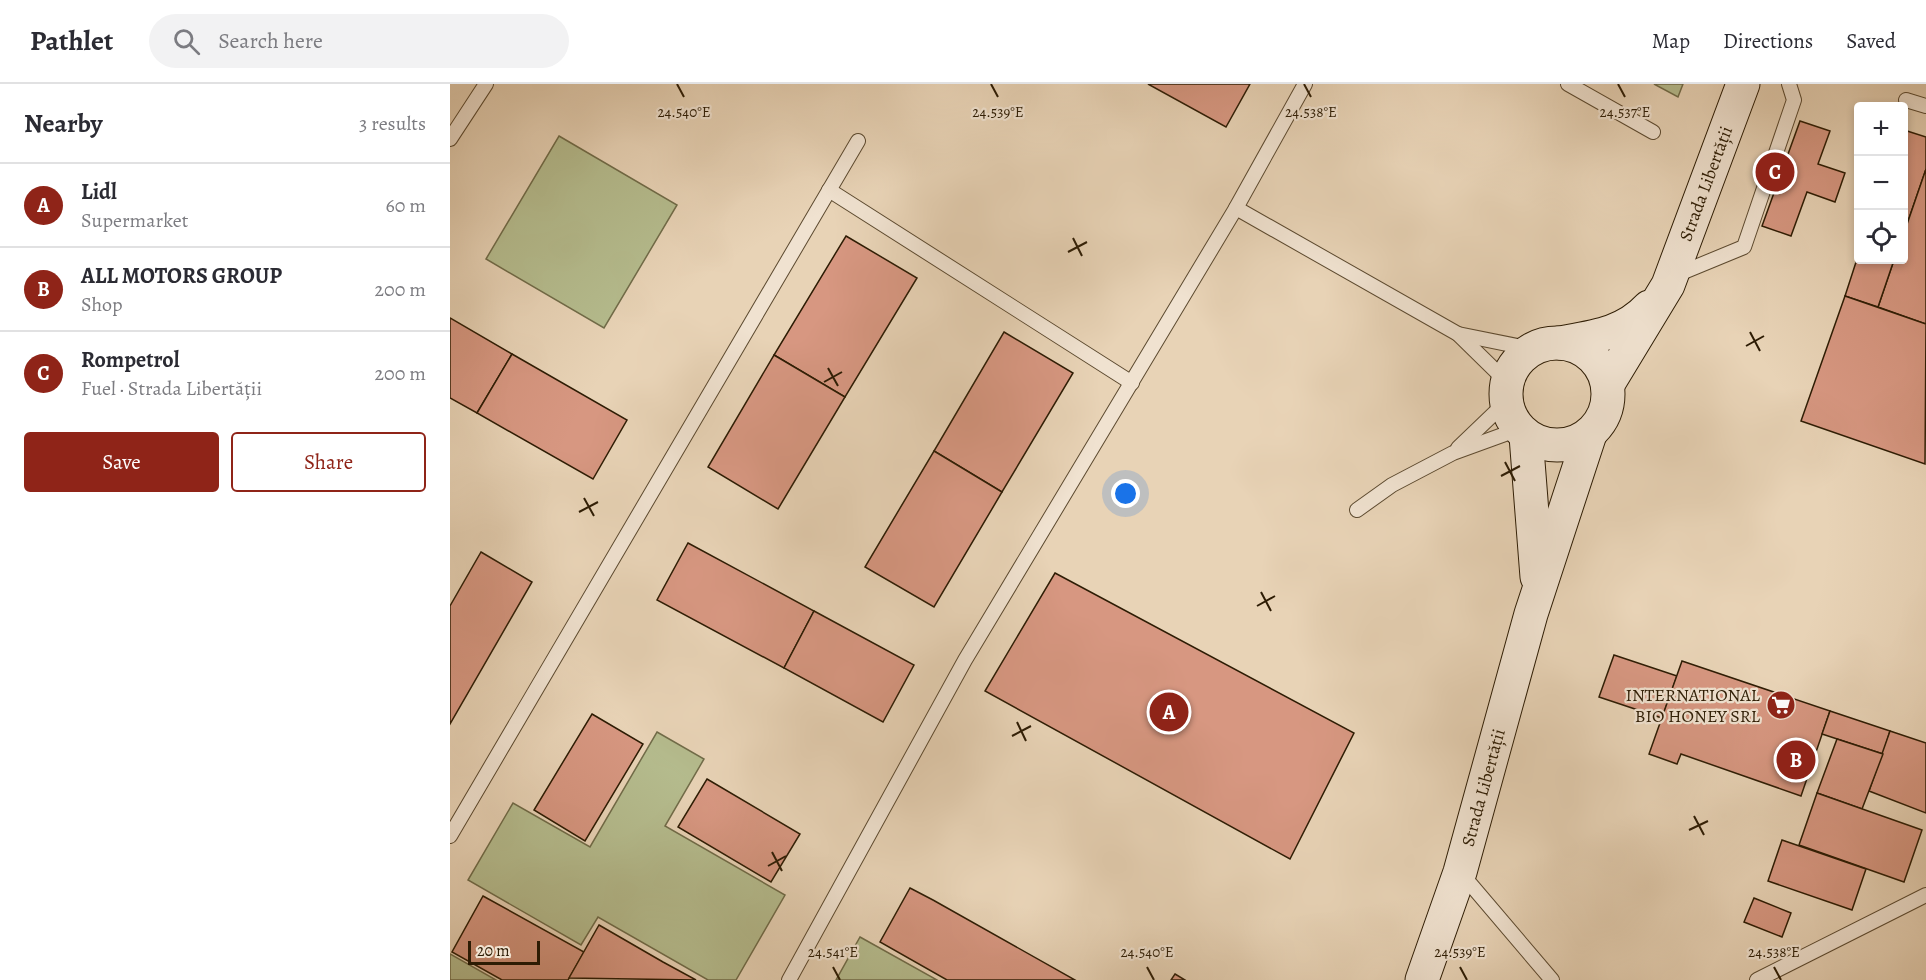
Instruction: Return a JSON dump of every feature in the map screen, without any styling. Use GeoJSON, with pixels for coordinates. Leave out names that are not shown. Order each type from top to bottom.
{"type":"FeatureCollection","features":[{"type":"Feature","properties":{"kind":"main road","name":"Strada Libertății"},"geometry":{"type":"LineString","coordinates":[[1608,384],[1670,281],[1743,84]]}},
{"type":"Feature","properties":{"kind":"main road","name":"Strada Libertății"},"geometry":{"type":"LineString","coordinates":[[1545,346],[1608,335],[1640,316],[1670,281]]}},
{"type":"Feature","properties":{"kind":"main road"},"geometry":{"type":"LineString","coordinates":[[1545,346],[1581,348],[1599,363],[1608,384],[1608,402],[1602,420],[1590,434],[1570,444],[1547,445],[1515,412],[1516,363],[1545,346]]}},
{"type":"Feature","properties":{"kind":"main road","name":"Strada Libertății"},"geometry":{"type":"LineString","coordinates":[[1515,412],[1538,592]]}},
{"type":"Feature","properties":{"kind":"main road","name":"Strada Libertății"},"geometry":{"type":"LineString","coordinates":[[1422,980],[1460,872],[1499,722],[1538,592],[1590,434]]}},
{"type":"Feature","properties":{"kind":"lane"},"geometry":{"type":"LineString","coordinates":[[450,139],[486,84]]}},
{"type":"Feature","properties":{"kind":"lane"},"geometry":{"type":"LineString","coordinates":[[789,980],[964,660],[1236,208],[1305,84]]}},
{"type":"Feature","properties":{"kind":"lane"},"geometry":{"type":"LineString","coordinates":[[1568,84],[1653,132]]}},
{"type":"Feature","properties":{"kind":"lane"},"geometry":{"type":"LineString","coordinates":[[1670,281],[1744,247],[1794,100],[1789,84]]}},
{"type":"Feature","properties":{"kind":"lane"},"geometry":{"type":"LineString","coordinates":[[1906,100],[1926,106]]}},
{"type":"Feature","properties":{"kind":"lane"},"geometry":{"type":"LineString","coordinates":[[450,836],[858,141]]}},
{"type":"Feature","properties":{"kind":"lane"},"geometry":{"type":"LineString","coordinates":[[829,190],[1132,383]]}},
{"type":"Feature","properties":{"kind":"lane"},"geometry":{"type":"LineString","coordinates":[[1236,208],[1458,334],[1545,346]]}},
{"type":"Feature","properties":{"kind":"lane"},"geometry":{"type":"LineString","coordinates":[[1458,334],[1515,412]]}},
{"type":"Feature","properties":{"kind":"lane"},"geometry":{"type":"LineString","coordinates":[[1357,510],[1392,485],[1453,453],[1515,412]]}},
{"type":"Feature","properties":{"kind":"lane"},"geometry":{"type":"LineString","coordinates":[[1453,453],[1515,412]]}},
{"type":"Feature","properties":{"kind":"lane"},"geometry":{"type":"LineString","coordinates":[[1460,872],[1552,980]]}},
{"type":"Feature","properties":{"kind":"lane"},"geometry":{"type":"LineString","coordinates":[[1757,980],[1926,895]]}},
{"type":"Feature","properties":{"kind":"green space"},"geometry":{"type":"Polygon","coordinates":[[[1654,84],[1683,84],[1678,97],[1654,84]]]}},
{"type":"Feature","properties":{"kind":"green space"},"geometry":{"type":"Polygon","coordinates":[[[559,136],[677,205],[604,328],[486,259],[559,136]]]}},
{"type":"Feature","properties":{"kind":"green space"},"geometry":{"type":"Polygon","coordinates":[[[657,732],[704,759],[665,826],[785,895],[736,980],[708,980],[598,917],[581,945],[468,880],[513,803],[590,847],[657,732]]]}},
{"type":"Feature","properties":{"kind":"green space"},"geometry":{"type":"Polygon","coordinates":[[[860,937],[937,980],[836,980],[860,937]]]}},
{"type":"Feature","properties":{"kind":"green space"},"geometry":{"type":"Polygon","coordinates":[[[450,954],[496,980],[450,980],[450,954]]]}},
{"type":"Feature","properties":{"kind":"building"},"geometry":{"type":"Polygon","coordinates":[[[1148,84],[1250,84],[1226,127],[1148,84]]]}},
{"type":"Feature","properties":{"kind":"building"},"geometry":{"type":"Polygon","coordinates":[[[1800,121],[1830,131],[1818,164],[1845,173],[1835,202],[1807,192],[1791,236],[1762,226],[1800,121]]]}},
{"type":"Feature","properties":{"kind":"building"},"geometry":{"type":"Polygon","coordinates":[[[1908,131],[1926,137],[1926,169],[1908,221],[1908,131]]]}},
{"type":"Feature","properties":{"kind":"building"},"geometry":{"type":"Polygon","coordinates":[[[1926,169],[1926,324],[1878,307],[1893,264],[1908,264],[1908,221],[1926,169]]]}},
{"type":"Feature","properties":{"kind":"building"},"geometry":{"type":"Polygon","coordinates":[[[846,236],[917,278],[845,397],[774,355],[846,236]]]}},
{"type":"Feature","properties":{"kind":"building"},"geometry":{"type":"Polygon","coordinates":[[[1855,264],[1893,264],[1878,307],[1845,296],[1855,264]]]}},
{"type":"Feature","properties":{"kind":"building"},"geometry":{"type":"Polygon","coordinates":[[[1845,296],[1926,324],[1925,464],[1801,421],[1845,296]]]}},
{"type":"Feature","properties":{"kind":"building"},"geometry":{"type":"Polygon","coordinates":[[[450,318],[512,354],[477,413],[450,398],[450,318]]]}},
{"type":"Feature","properties":{"kind":"building"},"geometry":{"type":"Polygon","coordinates":[[[1004,332],[1073,373],[1002,492],[934,451],[1004,332]]]}},
{"type":"Feature","properties":{"kind":"building"},"geometry":{"type":"Polygon","coordinates":[[[512,354],[627,420],[593,479],[477,413],[512,354]]]}},
{"type":"Feature","properties":{"kind":"building"},"geometry":{"type":"Polygon","coordinates":[[[774,355],[845,397],[778,509],[708,467],[774,355]]]}},
{"type":"Feature","properties":{"kind":"building"},"geometry":{"type":"Polygon","coordinates":[[[934,451],[1002,492],[934,607],[865,567],[934,451]]]}},
{"type":"Feature","properties":{"kind":"building"},"geometry":{"type":"Polygon","coordinates":[[[688,543],[814,611],[784,668],[657,600],[688,543]]]}},
{"type":"Feature","properties":{"kind":"building"},"geometry":{"type":"Polygon","coordinates":[[[481,552],[532,582],[450,724],[450,606],[481,552]]]}},
{"type":"Feature","properties":{"kind":"building"},"geometry":{"type":"Polygon","coordinates":[[[1055,573],[1354,733],[1290,859],[985,691],[1055,573]]]}},
{"type":"Feature","properties":{"kind":"building"},"geometry":{"type":"Polygon","coordinates":[[[814,611],[914,665],[883,722],[784,668],[814,611]]]}},
{"type":"Feature","properties":{"kind":"building"},"geometry":{"type":"Polygon","coordinates":[[[1614,655],[1677,676],[1662,718],[1599,697],[1614,655]]]}},
{"type":"Feature","properties":{"kind":"building"},"geometry":{"type":"Polygon","coordinates":[[[1682,661],[1830,711],[1801,796],[1681,754],[1677,764],[1649,754],[1682,661]]]}},
{"type":"Feature","properties":{"kind":"building"},"geometry":{"type":"Polygon","coordinates":[[[1830,711],[1890,731],[1883,754],[1822,734],[1830,711]]]}},
{"type":"Feature","properties":{"kind":"building"},"geometry":{"type":"Polygon","coordinates":[[[592,714],[643,744],[585,841],[534,810],[592,714]]]}},
{"type":"Feature","properties":{"kind":"building"},"geometry":{"type":"Polygon","coordinates":[[[1890,731],[1926,743],[1926,813],[1869,791],[1890,731]]]}},
{"type":"Feature","properties":{"kind":"building"},"geometry":{"type":"Polygon","coordinates":[[[1837,739],[1883,754],[1862,809],[1817,793],[1837,739]]]}},
{"type":"Feature","properties":{"kind":"building"},"geometry":{"type":"Polygon","coordinates":[[[707,779],[800,834],[771,882],[678,827],[707,779]]]}},
{"type":"Feature","properties":{"kind":"building"},"geometry":{"type":"Polygon","coordinates":[[[1817,793],[1922,830],[1904,882],[1799,845],[1817,793]]]}},
{"type":"Feature","properties":{"kind":"building"},"geometry":{"type":"Polygon","coordinates":[[[1782,840],[1866,869],[1852,910],[1768,881],[1782,840]]]}},
{"type":"Feature","properties":{"kind":"building"},"geometry":{"type":"Polygon","coordinates":[[[910,888],[1075,980],[947,980],[880,942],[910,888]]]}},
{"type":"Feature","properties":{"kind":"building"},"geometry":{"type":"Polygon","coordinates":[[[483,896],[584,952],[568,980],[502,980],[452,952],[483,896]]]}},
{"type":"Feature","properties":{"kind":"building"},"geometry":{"type":"Polygon","coordinates":[[[1754,898],[1791,913],[1782,937],[1744,922],[1754,898]]]}},
{"type":"Feature","properties":{"kind":"building"},"geometry":{"type":"Polygon","coordinates":[[[599,925],[663,962],[696,980],[569,978],[599,925]]]}},
{"type":"Feature","properties":{"kind":"building"},"geometry":{"type":"Polygon","coordinates":[[[1175,974],[1185,980],[1171,980],[1175,974]]]}},
{"type":"Feature","properties":{"kind":"place","name":"Rompetrol"},"geometry":{"type":"Point","coordinates":[1775,172]}},
{"type":"Feature","properties":{"kind":"place","name":"INTERNATIONAL BIO HONEY SRL"},"geometry":{"type":"Point","coordinates":[1781,705]}},
{"type":"Feature","properties":{"kind":"place","name":"Lidl"},"geometry":{"type":"Point","coordinates":[1169,712]}},
{"type":"Feature","properties":{"kind":"place","name":"ALL MOTORS GROUP"},"geometry":{"type":"Point","coordinates":[1796,760]}}]}
